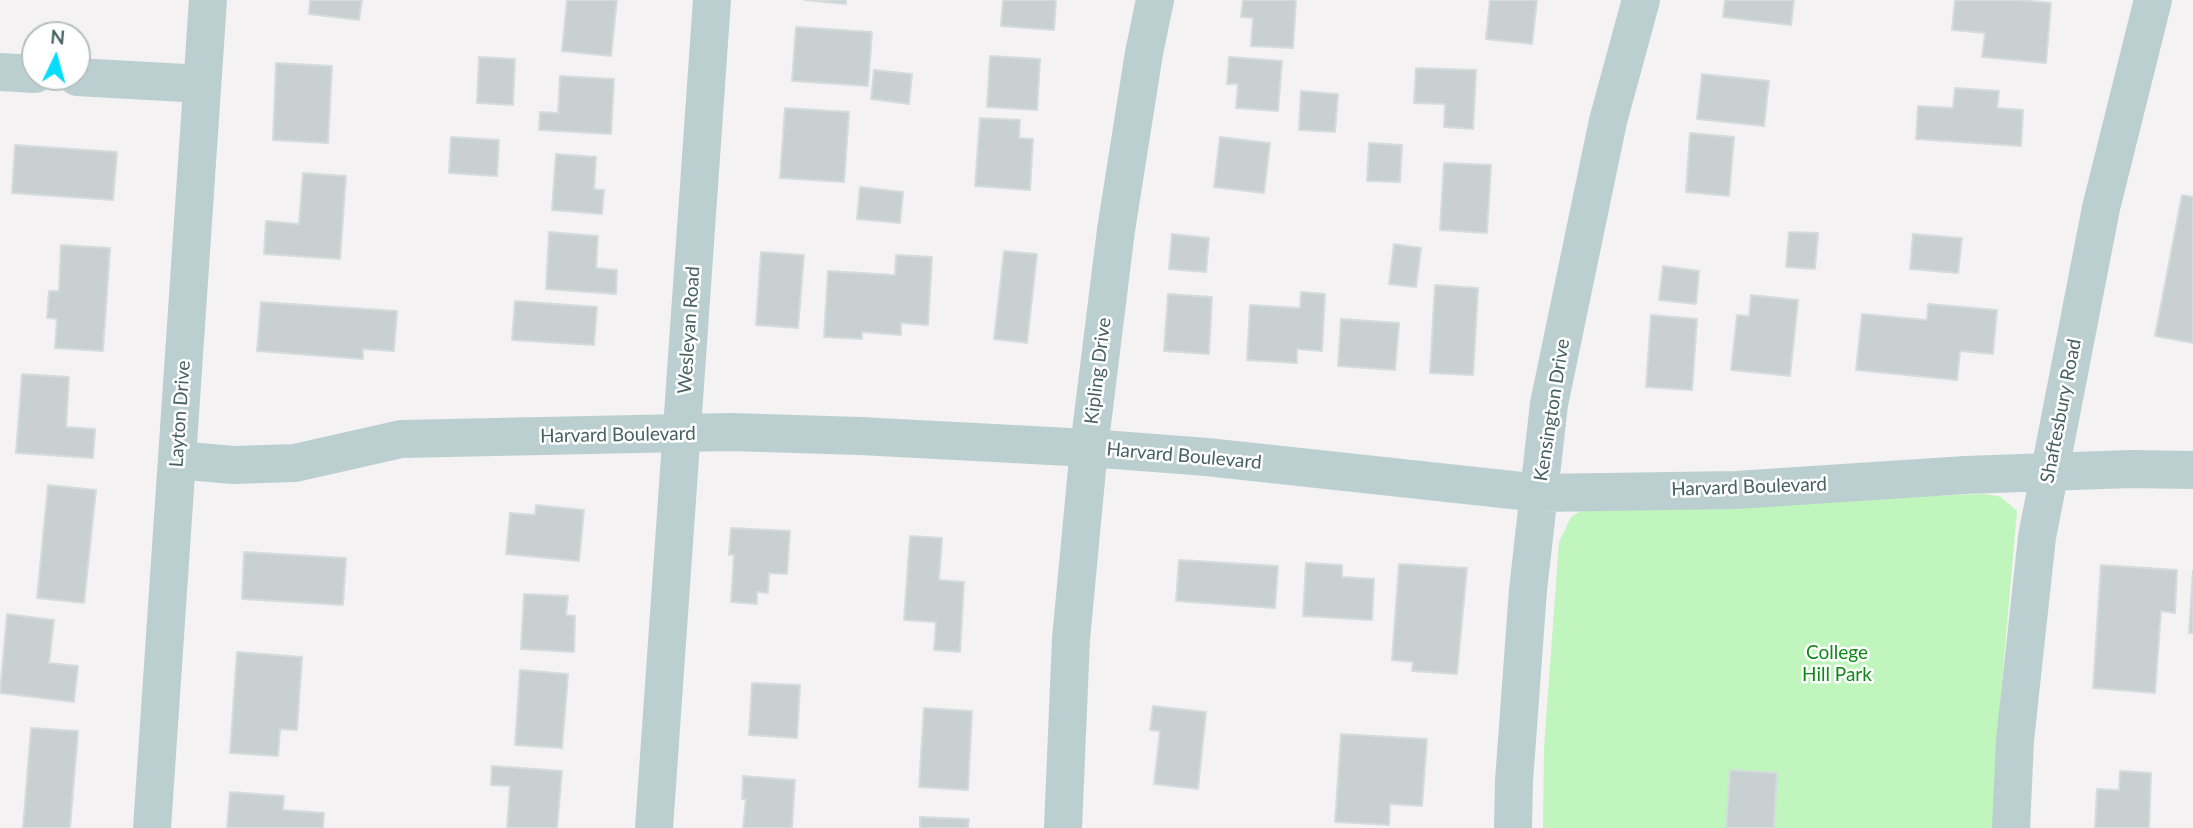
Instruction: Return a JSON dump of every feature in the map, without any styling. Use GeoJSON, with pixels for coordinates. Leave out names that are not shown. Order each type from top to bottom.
{"type":"FeatureCollection","features":[{"type":"Feature","properties":{"kind":"street","name":"Layton Drive"},"geometry":{"type":"LineString","coordinates":[[152,828],[208,0]]}},
{"type":"Feature","properties":{"kind":"street","name":"Wesleyan Road"},"geometry":{"type":"LineString","coordinates":[[654,828],[712,0]]}},
{"type":"Feature","properties":{"kind":"street","name":"Kipling Drive"},"geometry":{"type":"LineString","coordinates":[[1063,828],[1071,639],[1089,448],[1116,230],[1155,0]]}},
{"type":"Feature","properties":{"kind":"street","name":"Kensington Drive"},"geometry":{"type":"LineString","coordinates":[[1513,828],[1528,590],[1549,404],[1608,121],[1640,0]]}},
{"type":"Feature","properties":{"kind":"street","name":"Shaftesbury Road"},"geometry":{"type":"LineString","coordinates":[[2011,828],[2015,740],[2037,537],[2101,208],[2153,0]]}},
{"type":"Feature","properties":{"kind":"street"},"geometry":{"type":"LineString","coordinates":[[0,72],[21,74]]}},
{"type":"Feature","properties":{"kind":"street"},"geometry":{"type":"LineString","coordinates":[[91,78],[202,84]]}},
{"type":"Feature","properties":{"kind":"street","name":"Harvard Boulevard"},"geometry":{"type":"LineString","coordinates":[[177,460],[233,465],[295,463],[401,439],[730,432],[1089,448],[1208,457],[1539,493],[1736,490],[2049,472],[2193,470]]}},
{"type":"Feature","properties":{"kind":"green space","name":"College Hill Park"},"geometry":{"type":"Polygon","coordinates":[[[1986,494],[2001,497],[2017,511],[2000,704],[1995,828],[1543,828],[1544,748],[1559,542],[1571,517],[1586,508],[1986,494]]]}},
{"type":"Feature","properties":{"kind":"building"},"geometry":{"type":"Polygon","coordinates":[[[310,0],[362,0],[359,20],[309,14],[310,0]]]}},
{"type":"Feature","properties":{"kind":"building"},"geometry":{"type":"Polygon","coordinates":[[[567,0],[617,0],[611,56],[562,51],[567,0]]]}},
{"type":"Feature","properties":{"kind":"building"},"geometry":{"type":"Polygon","coordinates":[[[805,0],[846,0],[846,4],[805,0]]]}},
{"type":"Feature","properties":{"kind":"building"},"geometry":{"type":"Polygon","coordinates":[[[1003,0],[1056,0],[1054,30],[1001,26],[1003,0]]]}},
{"type":"Feature","properties":{"kind":"building"},"geometry":{"type":"Polygon","coordinates":[[[1243,0],[1296,0],[1293,48],[1251,46],[1253,18],[1241,17],[1243,0]]]}},
{"type":"Feature","properties":{"kind":"building"},"geometry":{"type":"Polygon","coordinates":[[[1490,0],[1537,0],[1532,44],[1486,39],[1490,0]]]}},
{"type":"Feature","properties":{"kind":"building"},"geometry":{"type":"Polygon","coordinates":[[[1725,0],[1794,0],[1791,25],[1723,17],[1725,0]]]}},
{"type":"Feature","properties":{"kind":"building"},"geometry":{"type":"Polygon","coordinates":[[[1955,0],[2051,3],[2046,63],[1982,57],[1985,33],[1952,30],[1955,0]]]}},
{"type":"Feature","properties":{"kind":"building"},"geometry":{"type":"Polygon","coordinates":[[[796,27],[872,32],[868,86],[792,81],[796,27]]]}},
{"type":"Feature","properties":{"kind":"building"},"geometry":{"type":"Polygon","coordinates":[[[990,56],[1040,59],[1037,110],[987,107],[990,56]]]}},
{"type":"Feature","properties":{"kind":"building"},"geometry":{"type":"Polygon","coordinates":[[[479,57],[515,59],[513,105],[477,103],[479,57]]]}},
{"type":"Feature","properties":{"kind":"building"},"geometry":{"type":"Polygon","coordinates":[[[1229,57],[1282,61],[1278,111],[1236,108],[1238,84],[1227,84],[1229,57]]]}},
{"type":"Feature","properties":{"kind":"building"},"geometry":{"type":"Polygon","coordinates":[[[276,63],[332,66],[328,143],[273,140],[276,63]]]}},
{"type":"Feature","properties":{"kind":"building"},"geometry":{"type":"Polygon","coordinates":[[[1416,68],[1476,70],[1473,129],[1444,127],[1445,104],[1414,103],[1416,68]]]}},
{"type":"Feature","properties":{"kind":"building"},"geometry":{"type":"Polygon","coordinates":[[[874,70],[912,74],[909,104],[871,99],[874,70]]]}},
{"type":"Feature","properties":{"kind":"building"},"geometry":{"type":"Polygon","coordinates":[[[1702,74],[1769,81],[1764,126],[1697,119],[1702,74]]]}},
{"type":"Feature","properties":{"kind":"building"},"geometry":{"type":"Polygon","coordinates":[[[560,76],[614,79],[611,134],[539,130],[540,112],[558,113],[560,76]]]}},
{"type":"Feature","properties":{"kind":"building"},"geometry":{"type":"Polygon","coordinates":[[[1955,88],[1999,91],[1997,108],[2023,110],[2021,146],[1916,139],[1918,106],[1953,108],[1955,88]]]}},
{"type":"Feature","properties":{"kind":"building"},"geometry":{"type":"Polygon","coordinates":[[[1301,91],[1338,94],[1335,132],[1299,130],[1301,91]]]}},
{"type":"Feature","properties":{"kind":"building"},"geometry":{"type":"Polygon","coordinates":[[[785,108],[849,112],[844,182],[780,178],[785,108]]]}},
{"type":"Feature","properties":{"kind":"building"},"geometry":{"type":"Polygon","coordinates":[[[980,118],[1020,120],[1019,138],[1033,139],[1030,190],[975,186],[980,118]]]}},
{"type":"Feature","properties":{"kind":"building"},"geometry":{"type":"Polygon","coordinates":[[[1690,133],[1734,137],[1729,196],[1686,192],[1690,133]]]}},
{"type":"Feature","properties":{"kind":"building"},"geometry":{"type":"Polygon","coordinates":[[[451,137],[499,140],[497,176],[449,173],[451,137]]]}},
{"type":"Feature","properties":{"kind":"building"},"geometry":{"type":"Polygon","coordinates":[[[1220,137],[1270,143],[1264,193],[1214,187],[1220,137]]]}},
{"type":"Feature","properties":{"kind":"building"},"geometry":{"type":"Polygon","coordinates":[[[1369,143],[1402,145],[1400,182],[1367,181],[1369,143]]]}},
{"type":"Feature","properties":{"kind":"building"},"geometry":{"type":"Polygon","coordinates":[[[15,145],[117,152],[113,200],[12,193],[15,145]]]}},
{"type":"Feature","properties":{"kind":"building"},"geometry":{"type":"Polygon","coordinates":[[[556,154],[596,157],[594,189],[604,190],[602,214],[552,210],[556,154]]]}},
{"type":"Feature","properties":{"kind":"building"},"geometry":{"type":"Polygon","coordinates":[[[1444,163],[1491,165],[1487,233],[1440,230],[1444,163]]]}},
{"type":"Feature","properties":{"kind":"building"},"geometry":{"type":"Polygon","coordinates":[[[303,173],[346,176],[340,259],[264,254],[266,221],[299,224],[303,173]]]}},
{"type":"Feature","properties":{"kind":"building"},"geometry":{"type":"Polygon","coordinates":[[[860,187],[903,192],[900,223],[857,219],[860,187]]]}},
{"type":"Feature","properties":{"kind":"building"},"geometry":{"type":"Polygon","coordinates":[[[2182,195],[2193,197],[2193,343],[2155,336],[2182,195]]]}},
{"type":"Feature","properties":{"kind":"building"},"geometry":{"type":"Polygon","coordinates":[[[549,232],[598,236],[596,268],[617,270],[616,294],[546,289],[549,232]]]}},
{"type":"Feature","properties":{"kind":"building"},"geometry":{"type":"Polygon","coordinates":[[[1789,232],[1818,233],[1815,269],[1786,267],[1789,232]]]}},
{"type":"Feature","properties":{"kind":"building"},"geometry":{"type":"Polygon","coordinates":[[[1172,234],[1209,238],[1206,272],[1169,269],[1172,234]]]}},
{"type":"Feature","properties":{"kind":"building"},"geometry":{"type":"Polygon","coordinates":[[[1913,234],[1962,238],[1958,273],[1910,269],[1913,234]]]}},
{"type":"Feature","properties":{"kind":"building"},"geometry":{"type":"Polygon","coordinates":[[[1394,244],[1421,248],[1416,287],[1389,284],[1394,244]]]}},
{"type":"Feature","properties":{"kind":"building"},"geometry":{"type":"Polygon","coordinates":[[[61,245],[110,248],[103,351],[55,348],[57,319],[47,318],[49,291],[59,291],[61,245]]]}},
{"type":"Feature","properties":{"kind":"building"},"geometry":{"type":"Polygon","coordinates":[[[1004,251],[1037,254],[1027,343],[994,339],[1004,251]]]}},
{"type":"Feature","properties":{"kind":"building"},"geometry":{"type":"Polygon","coordinates":[[[761,252],[804,255],[798,328],[756,325],[761,252]]]}},
{"type":"Feature","properties":{"kind":"building"},"geometry":{"type":"Polygon","coordinates":[[[896,255],[932,257],[928,325],[901,323],[901,335],[862,332],[862,339],[824,337],[828,271],[895,275],[896,255]]]}},
{"type":"Feature","properties":{"kind":"building"},"geometry":{"type":"Polygon","coordinates":[[[1663,266],[1699,271],[1696,304],[1659,300],[1663,266]]]}},
{"type":"Feature","properties":{"kind":"building"},"geometry":{"type":"Polygon","coordinates":[[[1435,285],[1478,288],[1473,375],[1430,373],[1435,285]]]}},
{"type":"Feature","properties":{"kind":"building"},"geometry":{"type":"Polygon","coordinates":[[[1301,292],[1325,294],[1322,351],[1297,349],[1297,363],[1247,360],[1250,305],[1300,308],[1301,292]]]}},
{"type":"Feature","properties":{"kind":"building"},"geometry":{"type":"Polygon","coordinates":[[[1168,294],[1212,297],[1209,354],[1164,351],[1168,294]]]}},
{"type":"Feature","properties":{"kind":"building"},"geometry":{"type":"Polygon","coordinates":[[[1751,295],[1798,300],[1790,376],[1731,370],[1737,315],[1749,316],[1751,295]]]}},
{"type":"Feature","properties":{"kind":"building"},"geometry":{"type":"Polygon","coordinates":[[[515,301],[597,307],[594,345],[512,340],[515,301]]]}},
{"type":"Feature","properties":{"kind":"building"},"geometry":{"type":"Polygon","coordinates":[[[261,302],[397,311],[394,351],[363,349],[363,359],[257,351],[261,302]]]}},
{"type":"Feature","properties":{"kind":"building"},"geometry":{"type":"Polygon","coordinates":[[[1928,304],[1997,310],[1993,354],[1960,351],[1957,380],[1856,370],[1862,314],[1927,320],[1928,304]]]}},
{"type":"Feature","properties":{"kind":"building"},"geometry":{"type":"Polygon","coordinates":[[[1651,315],[1697,319],[1692,390],[1646,387],[1651,315]]]}},
{"type":"Feature","properties":{"kind":"building"},"geometry":{"type":"Polygon","coordinates":[[[1341,319],[1399,323],[1395,370],[1338,366],[1341,319]]]}},
{"type":"Feature","properties":{"kind":"building"},"geometry":{"type":"Polygon","coordinates":[[[22,374],[69,377],[66,427],[95,429],[93,458],[16,453],[22,374]]]}},
{"type":"Feature","properties":{"kind":"building"},"geometry":{"type":"Polygon","coordinates":[[[48,485],[96,490],[84,603],[37,598],[48,485]]]}},
{"type":"Feature","properties":{"kind":"building"},"geometry":{"type":"Polygon","coordinates":[[[536,505],[584,510],[579,561],[506,554],[510,513],[535,515],[536,505]]]}},
{"type":"Feature","properties":{"kind":"building"},"geometry":{"type":"Polygon","coordinates":[[[731,528],[790,531],[787,574],[769,573],[768,593],[757,592],[757,604],[731,602],[734,555],[729,555],[731,528]]]}},
{"type":"Feature","properties":{"kind":"building"},"geometry":{"type":"Polygon","coordinates":[[[910,536],[942,538],[939,580],[964,582],[960,652],[934,650],[936,622],[904,620],[910,536]]]}},
{"type":"Feature","properties":{"kind":"building"},"geometry":{"type":"Polygon","coordinates":[[[244,552],[346,558],[343,605],[242,599],[244,552]]]}},
{"type":"Feature","properties":{"kind":"building"},"geometry":{"type":"Polygon","coordinates":[[[1179,560],[1278,566],[1275,608],[1176,601],[1179,560]]]}},
{"type":"Feature","properties":{"kind":"building"},"geometry":{"type":"Polygon","coordinates":[[[1306,563],[1342,565],[1342,577],[1374,579],[1372,620],[1303,616],[1306,563]]]}},
{"type":"Feature","properties":{"kind":"building"},"geometry":{"type":"Polygon","coordinates":[[[1399,564],[1467,568],[1457,674],[1412,671],[1413,662],[1392,660],[1399,564]]]}},
{"type":"Feature","properties":{"kind":"building"},"geometry":{"type":"Polygon","coordinates":[[[2101,565],[2177,570],[2175,613],[2161,611],[2155,693],[2093,688],[2101,565]]]}},
{"type":"Feature","properties":{"kind":"building"},"geometry":{"type":"Polygon","coordinates":[[[2193,571],[2193,633],[2189,633],[2193,571]]]}},
{"type":"Feature","properties":{"kind":"building"},"geometry":{"type":"Polygon","coordinates":[[[524,594],[568,596],[566,615],[575,616],[574,652],[521,649],[524,594]]]}},
{"type":"Feature","properties":{"kind":"building"},"geometry":{"type":"Polygon","coordinates":[[[7,614],[54,620],[49,663],[78,666],[74,702],[0,693],[7,614]]]}},
{"type":"Feature","properties":{"kind":"building"},"geometry":{"type":"Polygon","coordinates":[[[237,652],[302,657],[297,730],[280,729],[278,756],[230,753],[237,652]]]}},
{"type":"Feature","properties":{"kind":"building"},"geometry":{"type":"Polygon","coordinates":[[[520,670],[568,674],[562,748],[515,745],[520,670]]]}},
{"type":"Feature","properties":{"kind":"building"},"geometry":{"type":"Polygon","coordinates":[[[752,683],[800,685],[797,738],[749,735],[752,683]]]}},
{"type":"Feature","properties":{"kind":"building"},"geometry":{"type":"Polygon","coordinates":[[[1153,706],[1206,712],[1198,789],[1154,784],[1160,731],[1150,730],[1153,706]]]}},
{"type":"Feature","properties":{"kind":"building"},"geometry":{"type":"Polygon","coordinates":[[[924,708],[972,711],[968,790],[919,787],[924,708]]]}},
{"type":"Feature","properties":{"kind":"building"},"geometry":{"type":"Polygon","coordinates":[[[31,728],[78,731],[70,828],[23,828],[31,728]]]}},
{"type":"Feature","properties":{"kind":"building"},"geometry":{"type":"Polygon","coordinates":[[[1341,734],[1427,739],[1422,806],[1390,804],[1389,825],[1335,822],[1341,734]]]}},
{"type":"Feature","properties":{"kind":"building"},"geometry":{"type":"Polygon","coordinates":[[[492,766],[562,771],[557,828],[507,828],[510,786],[491,785],[492,766]]]}},
{"type":"Feature","properties":{"kind":"building"},"geometry":{"type":"Polygon","coordinates":[[[1730,770],[1777,773],[1774,828],[1726,828],[1730,770]]]}},
{"type":"Feature","properties":{"kind":"building"},"geometry":{"type":"Polygon","coordinates":[[[2120,771],[2151,773],[2149,828],[2095,828],[2097,789],[2119,790],[2120,771]]]}},
{"type":"Feature","properties":{"kind":"building"},"geometry":{"type":"Polygon","coordinates":[[[743,776],[795,780],[792,828],[743,828],[746,799],[742,799],[743,776]]]}},
{"type":"Feature","properties":{"kind":"building"},"geometry":{"type":"Polygon","coordinates":[[[230,792],[284,796],[283,810],[324,813],[323,828],[227,828],[230,792]]]}},
{"type":"Feature","properties":{"kind":"building"},"geometry":{"type":"Polygon","coordinates":[[[920,817],[969,819],[968,828],[920,828],[920,817]]]}}]}
